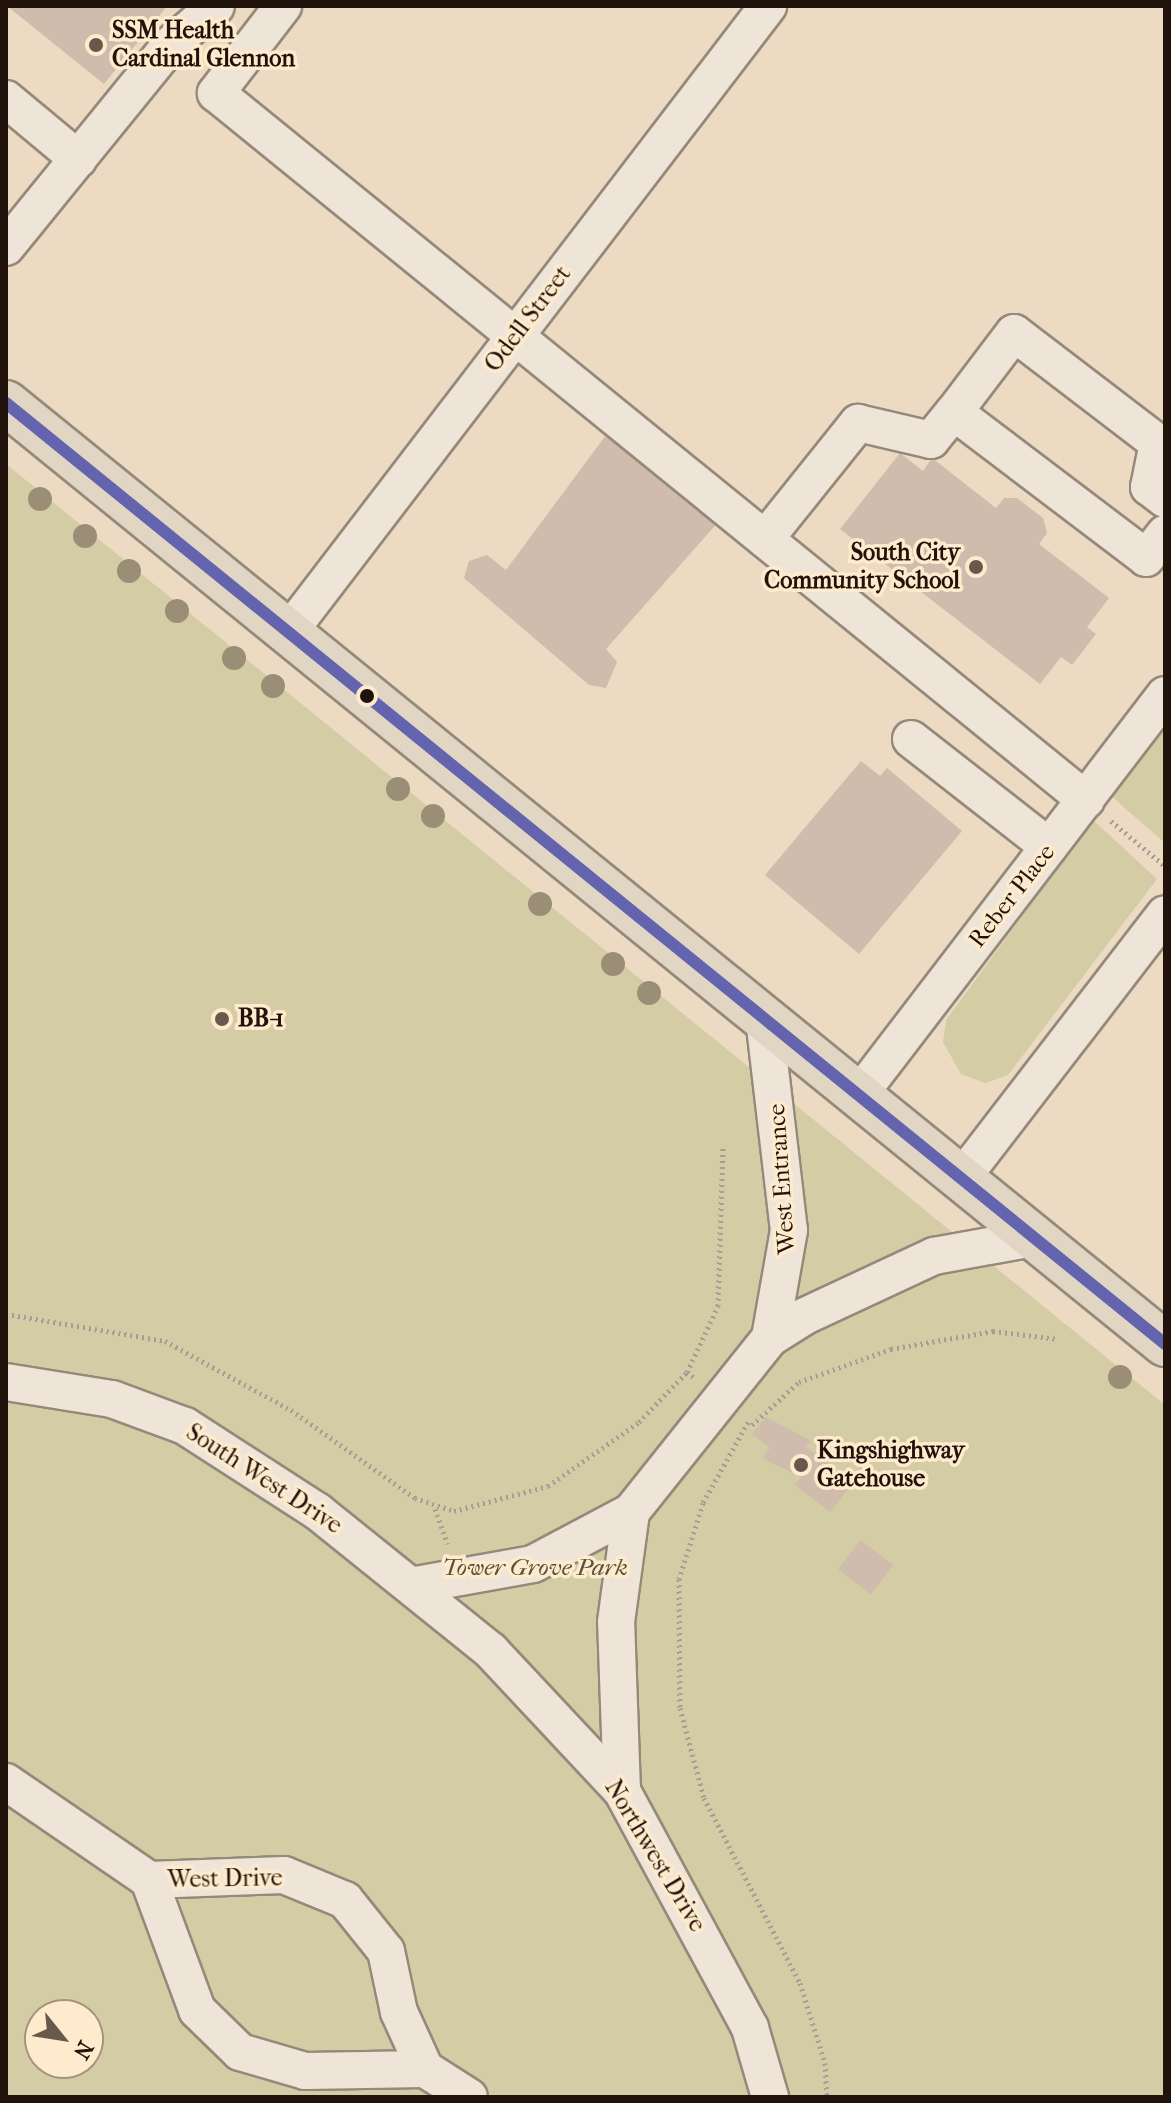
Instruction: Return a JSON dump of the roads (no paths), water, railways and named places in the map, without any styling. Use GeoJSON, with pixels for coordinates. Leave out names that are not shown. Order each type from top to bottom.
{"type":"FeatureCollection","features":[{"type":"Feature","properties":{"kind":"main road"},"geometry":{"type":"LineString","coordinates":[[6,403],[1165,1344]]}},
{"type":"Feature","properties":{"kind":"street"},"geometry":{"type":"LineString","coordinates":[[9,236],[78,159],[170,45],[216,6]]}},
{"type":"Feature","properties":{"kind":"street"},"geometry":{"type":"LineString","coordinates":[[283,6],[216,93],[1086,800]]}},
{"type":"Feature","properties":{"kind":"street","name":"Odell Street"},"geometry":{"type":"LineString","coordinates":[[288,633],[768,6]]}},
{"type":"Feature","properties":{"kind":"street"},"geometry":{"type":"LineString","coordinates":[[6,99],[78,159]]}},
{"type":"Feature","properties":{"kind":"street"},"geometry":{"type":"LineString","coordinates":[[765,539],[858,423],[931,440],[1014,333],[1158,443],[1149,487],[1165,499]]}},
{"type":"Feature","properties":{"kind":"street"},"geometry":{"type":"LineString","coordinates":[[954,412],[1146,558],[1165,534]]}},
{"type":"Feature","properties":{"kind":"street","name":"Reber Place"},"geometry":{"type":"LineString","coordinates":[[858,1096],[1165,695]]}},
{"type":"Feature","properties":{"kind":"street"},"geometry":{"type":"LineString","coordinates":[[911,739],[1049,847]]}},
{"type":"Feature","properties":{"kind":"street"},"geometry":{"type":"LineString","coordinates":[[961,1179],[1165,914]]}},
{"type":"Feature","properties":{"kind":"street","name":"West Entrance"},"geometry":{"type":"LineString","coordinates":[[764,1018],[789,1230],[770,1338]]}},
{"type":"Feature","properties":{"kind":"street","name":"West Entrance"},"geometry":{"type":"LineString","coordinates":[[416,1585],[533,1564],[631,1512],[770,1338],[934,1256],[1033,1238]]}},
{"type":"Feature","properties":{"kind":"street","name":"South West Drive"},"geometry":{"type":"LineString","coordinates":[[6,1382],[112,1399],[185,1426],[416,1585]]}},
{"type":"Feature","properties":{"kind":"street"},"geometry":{"type":"LineString","coordinates":[[622,1791],[616,1622],[631,1512]]}},
{"type":"Feature","properties":{"kind":"street","name":"Northwest Drive"},"geometry":{"type":"LineString","coordinates":[[416,1585],[535,1694],[622,1791],[750,2028],[770,2097]]}},
{"type":"Feature","properties":{"kind":"street","name":"West Drive"},"geometry":{"type":"LineString","coordinates":[[6,1782],[149,1880],[197,2010],[240,2052],[305,2071],[425,2069],[399,2012],[386,1951],[345,1900],[284,1875],[149,1880]]}},
{"type":"Feature","properties":{"kind":"street"},"geometry":{"type":"LineString","coordinates":[[425,2069],[469,2097]]}},
{"type":"Feature","properties":{"kind":"place","name":"SSM Health Cardinal Glennon"},"geometry":{"type":"Point","coordinates":[96,45]}},
{"type":"Feature","properties":{"kind":"place","name":"South City Community School"},"geometry":{"type":"Point","coordinates":[976,567]}},
{"type":"Feature","properties":{"kind":"place","name":"BB-1"},"geometry":{"type":"Point","coordinates":[222,1019]}},
{"type":"Feature","properties":{"kind":"place","name":"Kingshighway Gatehouse"},"geometry":{"type":"Point","coordinates":[801,1465]}},
{"type":"Feature","properties":{"kind":"park label","name":"Tower Grove Park"},"geometry":{"type":"Point","coordinates":[535,1568]}}]}
